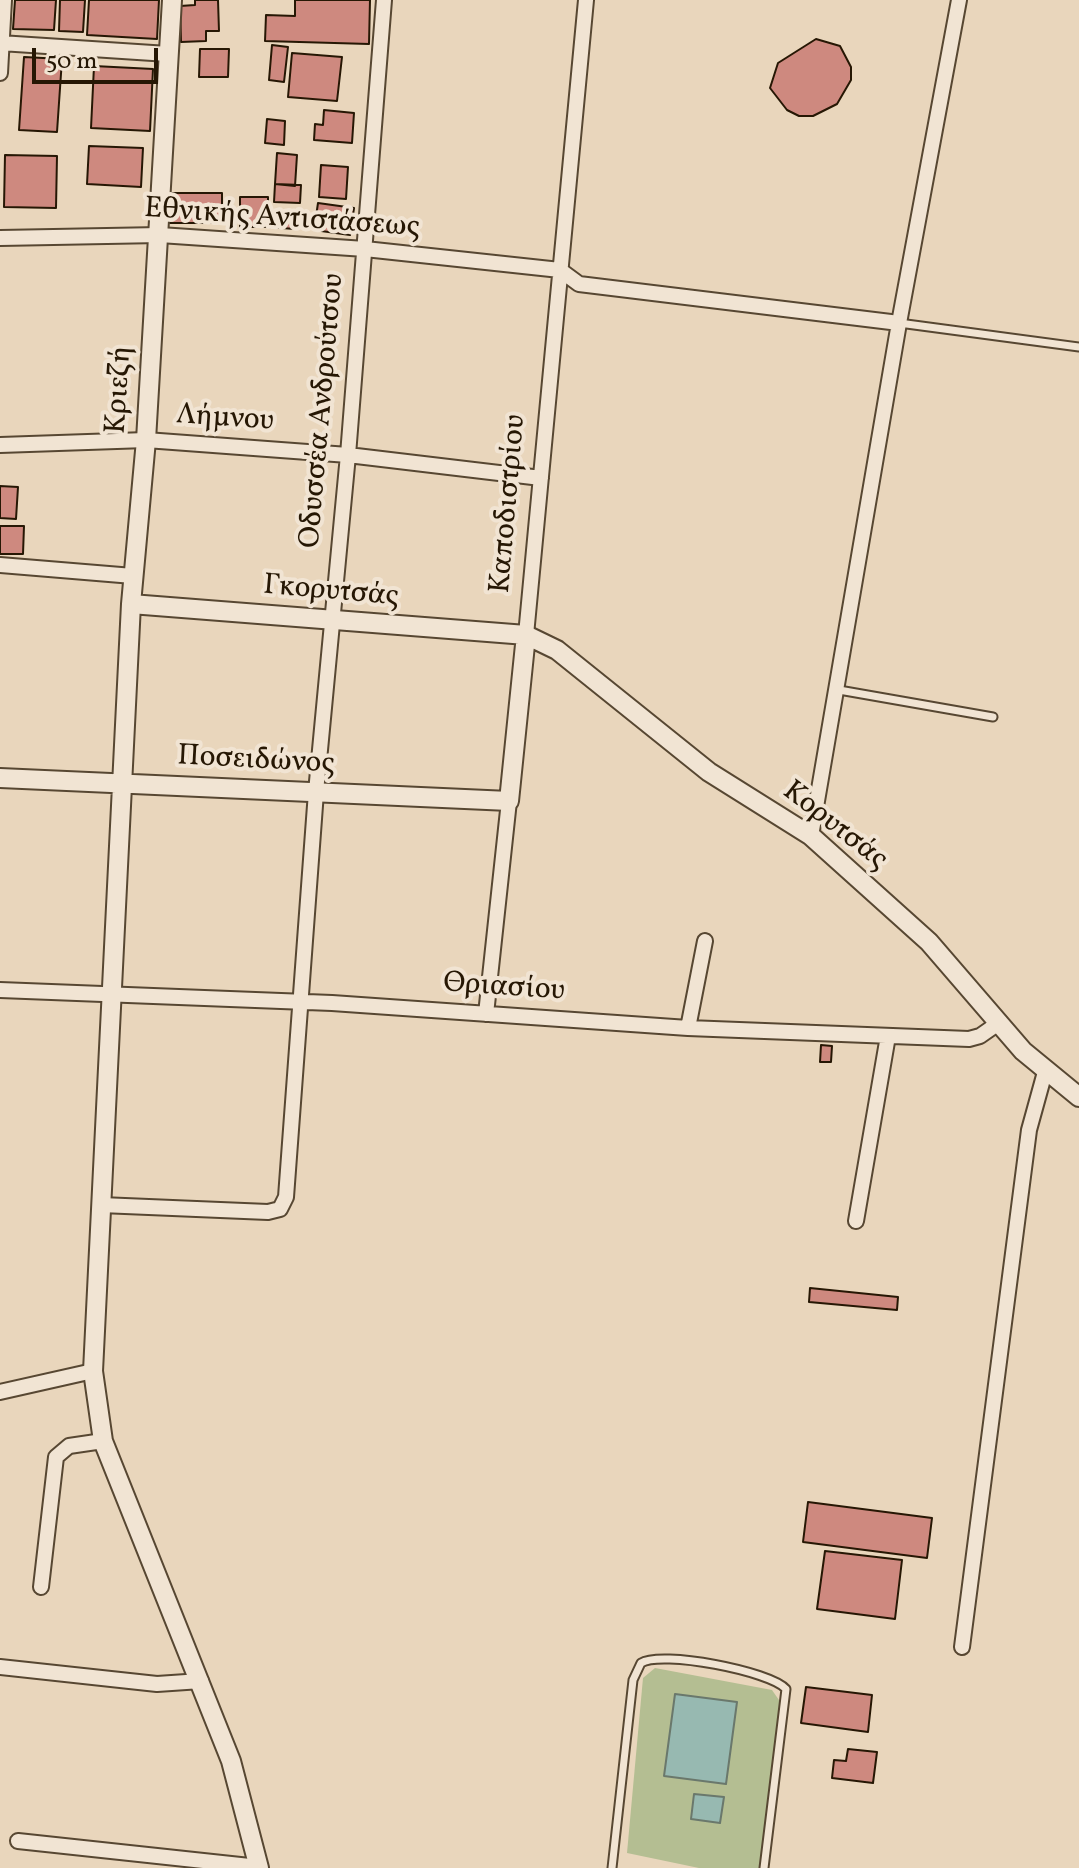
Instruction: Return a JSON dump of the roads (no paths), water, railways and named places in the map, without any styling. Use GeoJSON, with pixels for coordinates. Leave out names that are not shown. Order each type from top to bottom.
{"type":"FeatureCollection","features":[{"type":"Feature","properties":{"kind":"street"},"geometry":{"type":"LineString","coordinates":[[0,73],[4,0]]}},
{"type":"Feature","properties":{"kind":"street","name":"Κριεζή"},"geometry":{"type":"LineString","coordinates":[[172,0],[160,235],[131,604],[93,1371],[103,1441],[231,1761],[259,1868]]}},
{"type":"Feature","properties":{"kind":"street","name":"Οδυσσέα Ανδρούτσου"},"geometry":{"type":"LineString","coordinates":[[101,1205],[268,1212],[280,1209],[286,1197],[316,792],[348,455],[384,0]]}},
{"type":"Feature","properties":{"kind":"street","name":"Καποδιστρίου"},"geometry":{"type":"LineString","coordinates":[[486,1014],[526,635],[586,0]]}},
{"type":"Feature","properties":{"kind":"street"},"geometry":{"type":"LineString","coordinates":[[811,836],[839,690],[899,323],[959,0]]}},
{"type":"Feature","properties":{"kind":"street"},"geometry":{"type":"LineString","coordinates":[[1,43],[168,54]]}},
{"type":"Feature","properties":{"kind":"street","name":"Εθνικής Αντιστάσεως"},"geometry":{"type":"LineString","coordinates":[[0,238],[160,235],[365,249],[560,270],[579,284],[899,323]]}},
{"type":"Feature","properties":{"kind":"street","name":"Λήμνου"},"geometry":{"type":"LineString","coordinates":[[0,445],[146,440],[348,455],[541,478]]}},
{"type":"Feature","properties":{"kind":"street"},"geometry":{"type":"LineString","coordinates":[[0,565],[133,576]]}},
{"type":"Feature","properties":{"kind":"street","name":"Γκορυτσάς"},"geometry":{"type":"LineString","coordinates":[[131,604],[526,635]]}},
{"type":"Feature","properties":{"kind":"street","name":"Κορυτσάς"},"geometry":{"type":"LineString","coordinates":[[526,635],[557,650],[709,772],[811,836],[929,942],[1045,1072],[1079,1097]]}},
{"type":"Feature","properties":{"kind":"street","name":"Ποσειδώνος"},"geometry":{"type":"LineString","coordinates":[[0,778],[509,801]]}},
{"type":"Feature","properties":{"kind":"street"},"geometry":{"type":"LineString","coordinates":[[688,1028],[705,941]]}},
{"type":"Feature","properties":{"kind":"street","name":"Θριασίου"},"geometry":{"type":"LineString","coordinates":[[0,990],[302,1001],[688,1028],[969,1039],[980,1036],[1000,1022]]}},
{"type":"Feature","properties":{"kind":"street"},"geometry":{"type":"LineString","coordinates":[[856,1221],[888,1036]]}},
{"type":"Feature","properties":{"kind":"street"},"geometry":{"type":"LineString","coordinates":[[962,1647],[1029,1130],[1045,1072]]}},
{"type":"Feature","properties":{"kind":"street"},"geometry":{"type":"LineString","coordinates":[[0,1392],[93,1371]]}},
{"type":"Feature","properties":{"kind":"street"},"geometry":{"type":"LineString","coordinates":[[41,1587],[56,1457],[69,1446],[103,1441]]}},
{"type":"Feature","properties":{"kind":"street"},"geometry":{"type":"LineString","coordinates":[[0,1667],[157,1684],[201,1681]]}},
{"type":"Feature","properties":{"kind":"street"},"geometry":{"type":"LineString","coordinates":[[18,1841],[259,1868]]}},
{"type":"Feature","properties":{"kind":"lane"},"geometry":{"type":"LineString","coordinates":[[899,323],[1079,347]]}},
{"type":"Feature","properties":{"kind":"lane"},"geometry":{"type":"LineString","coordinates":[[839,690],[993,717]]}},
{"type":"Feature","properties":{"kind":"lane"},"geometry":{"type":"LineString","coordinates":[[612,1868],[633,1680],[641,1663],[659,1658],[761,1673],[779,1681],[786,1689],[764,1868]]}},
{"type":"Feature","properties":{"kind":"water"},"geometry":{"type":"Polygon","coordinates":[[[675,1694],[737,1702],[726,1784],[664,1776],[675,1694]]]}},
{"type":"Feature","properties":{"kind":"water"},"geometry":{"type":"Polygon","coordinates":[[[694,1794],[724,1797],[720,1823],[691,1819],[694,1794]]]}}]}
